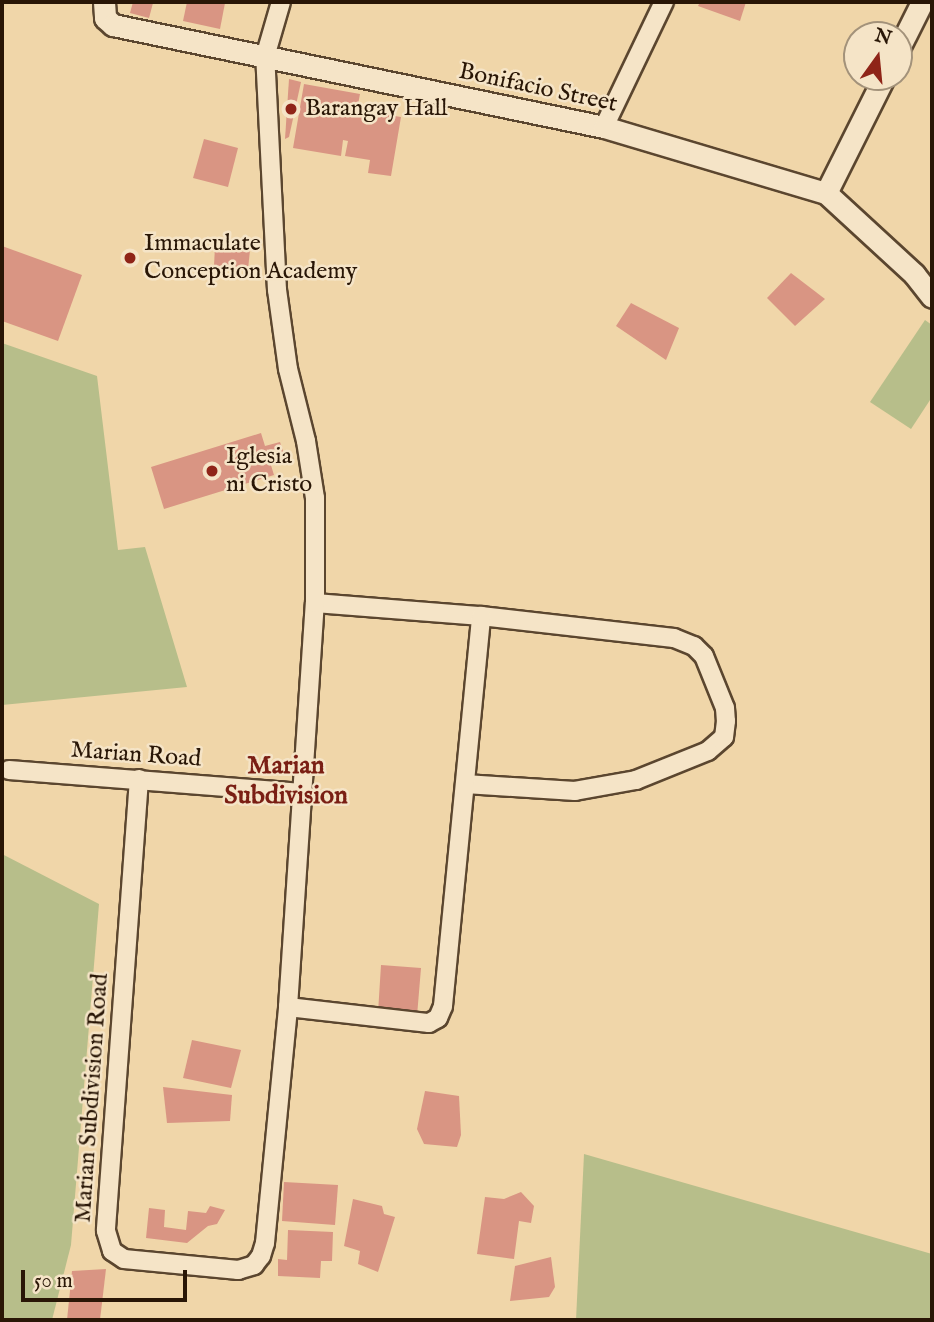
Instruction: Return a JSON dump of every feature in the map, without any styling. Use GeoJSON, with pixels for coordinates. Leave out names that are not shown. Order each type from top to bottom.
{"type":"FeatureCollection","features":[{"type":"Feature","properties":{"kind":"street"},"geometry":{"type":"LineString","coordinates":[[281,2],[265,57],[276,290],[288,369],[306,441],[315,498],[316,603],[288,1007],[429,1023],[438,1018],[443,1006],[481,616]]}},
{"type":"Feature","properties":{"kind":"street"},"geometry":{"type":"LineString","coordinates":[[604,127],[664,2]]}},
{"type":"Feature","properties":{"kind":"street"},"geometry":{"type":"LineString","coordinates":[[912,21],[922,2]]}},
{"type":"Feature","properties":{"kind":"street","name":"Bonifacio Street"},"geometry":{"type":"LineString","coordinates":[[104,3],[105,18],[113,25],[604,127],[826,193],[914,274],[932,296]]}},
{"type":"Feature","properties":{"kind":"street"},"geometry":{"type":"LineString","coordinates":[[826,193],[877,91]]}},
{"type":"Feature","properties":{"kind":"street"},"geometry":{"type":"LineString","coordinates":[[316,603],[481,616],[674,638],[694,646],[704,656],[725,708],[724,737],[708,751],[636,780],[575,791],[465,784]]}},
{"type":"Feature","properties":{"kind":"street","name":"Marian Road"},"geometry":{"type":"LineString","coordinates":[[9,770],[302,793]]}},
{"type":"Feature","properties":{"kind":"street","name":"Marian Subdivision Road"},"geometry":{"type":"LineString","coordinates":[[139,779],[106,1231],[112,1251],[124,1259],[238,1270],[254,1265],[261,1256],[288,1007]]}},
{"type":"Feature","properties":{"kind":"green space"},"geometry":{"type":"Polygon","coordinates":[[[925,320],[932,325],[932,397],[911,429],[870,402],[925,320]]]}},
{"type":"Feature","properties":{"kind":"green space"},"geometry":{"type":"Polygon","coordinates":[[[2,343],[97,376],[118,550],[145,547],[187,687],[2,705],[2,343]]]}},
{"type":"Feature","properties":{"kind":"green space"},"geometry":{"type":"Polygon","coordinates":[[[2,854],[99,904],[71,1245],[52,1320],[2,1320],[2,854]]]}},
{"type":"Feature","properties":{"kind":"green space"},"geometry":{"type":"Polygon","coordinates":[[[584,1154],[932,1254],[932,1320],[576,1320],[584,1154]]]}},
{"type":"Feature","properties":{"kind":"building"},"geometry":{"type":"Polygon","coordinates":[[[133,2],[153,3],[149,18],[130,13],[133,2]]]}},
{"type":"Feature","properties":{"kind":"building"},"geometry":{"type":"Polygon","coordinates":[[[187,2],[225,3],[220,29],[183,21],[187,2]]]}},
{"type":"Feature","properties":{"kind":"building"},"geometry":{"type":"Polygon","coordinates":[[[700,2],[746,2],[740,21],[698,6],[700,2]]]}},
{"type":"Feature","properties":{"kind":"building","name":"Barangay Hall"},"geometry":{"type":"Polygon","coordinates":[[[289,79],[301,82],[289,137],[285,139],[289,79]]]}},
{"type":"Feature","properties":{"kind":"building"},"geometry":{"type":"Polygon","coordinates":[[[304,84],[360,94],[357,110],[401,117],[391,176],[368,173],[370,160],[345,156],[348,141],[343,140],[341,156],[293,148],[304,84]]]}},
{"type":"Feature","properties":{"kind":"building"},"geometry":{"type":"Polygon","coordinates":[[[204,139],[238,148],[228,187],[193,178],[204,139]]]}},
{"type":"Feature","properties":{"kind":"building"},"geometry":{"type":"Polygon","coordinates":[[[2,246],[82,275],[58,341],[2,321],[2,246]]]}},
{"type":"Feature","properties":{"kind":"building"},"geometry":{"type":"Polygon","coordinates":[[[215,246],[250,250],[248,270],[214,266],[215,246]]]}},
{"type":"Feature","properties":{"kind":"building"},"geometry":{"type":"Polygon","coordinates":[[[791,273],[825,299],[795,326],[767,298],[791,273]]]}},
{"type":"Feature","properties":{"kind":"building"},"geometry":{"type":"Polygon","coordinates":[[[631,303],[679,328],[666,360],[616,326],[631,303]]]}},
{"type":"Feature","properties":{"kind":"building","name":"Iglesia ni Cristo"},"geometry":{"type":"Polygon","coordinates":[[[261,433],[265,446],[280,442],[285,457],[270,462],[274,475],[164,509],[151,467],[261,433]]]}},
{"type":"Feature","properties":{"kind":"building"},"geometry":{"type":"Polygon","coordinates":[[[381,965],[421,968],[417,1016],[378,1013],[381,965]]]}},
{"type":"Feature","properties":{"kind":"building"},"geometry":{"type":"Polygon","coordinates":[[[192,1040],[241,1050],[231,1088],[183,1078],[192,1040]]]}},
{"type":"Feature","properties":{"kind":"building"},"geometry":{"type":"Polygon","coordinates":[[[163,1087],[232,1095],[230,1121],[167,1123],[163,1087]]]}},
{"type":"Feature","properties":{"kind":"building"},"geometry":{"type":"Polygon","coordinates":[[[425,1091],[459,1096],[461,1135],[457,1147],[424,1144],[417,1129],[425,1091]]]}},
{"type":"Feature","properties":{"kind":"building"},"geometry":{"type":"Polygon","coordinates":[[[284,1182],[338,1185],[335,1225],[282,1221],[284,1182]]]}},
{"type":"Feature","properties":{"kind":"building"},"geometry":{"type":"Polygon","coordinates":[[[521,1192],[534,1206],[531,1223],[519,1221],[514,1259],[477,1254],[485,1197],[504,1199],[521,1192]]]}},
{"type":"Feature","properties":{"kind":"building"},"geometry":{"type":"Polygon","coordinates":[[[353,1199],[382,1206],[384,1214],[395,1217],[378,1272],[358,1264],[360,1251],[344,1246],[353,1199]]]}},
{"type":"Feature","properties":{"kind":"building"},"geometry":{"type":"Polygon","coordinates":[[[210,1206],[225,1210],[217,1224],[208,1226],[187,1243],[146,1238],[149,1208],[165,1210],[164,1227],[186,1230],[188,1211],[206,1213],[210,1206]]]}},
{"type":"Feature","properties":{"kind":"building"},"geometry":{"type":"Polygon","coordinates":[[[288,1230],[333,1232],[332,1261],[321,1261],[320,1278],[278,1276],[278,1259],[287,1260],[288,1230]]]}},
{"type":"Feature","properties":{"kind":"building"},"geometry":{"type":"Polygon","coordinates":[[[551,1257],[555,1287],[549,1297],[510,1301],[515,1266],[551,1257]]]}},
{"type":"Feature","properties":{"kind":"building"},"geometry":{"type":"Polygon","coordinates":[[[106,1269],[100,1320],[67,1320],[72,1271],[106,1269]]]}},
{"type":"Feature","properties":{"kind":"place","name":"Barangay Hall"},"geometry":{"type":"Point","coordinates":[291,109]}},
{"type":"Feature","properties":{"kind":"place","name":"Immaculate Conception Academy"},"geometry":{"type":"Point","coordinates":[130,258]}},
{"type":"Feature","properties":{"kind":"place","name":"Iglesia ni Cristo"},"geometry":{"type":"Point","coordinates":[212,471]}},
{"type":"Feature","properties":{"kind":"district","name":"Marian Subdivision"},"geometry":{"type":"Point","coordinates":[286,781]}}]}
